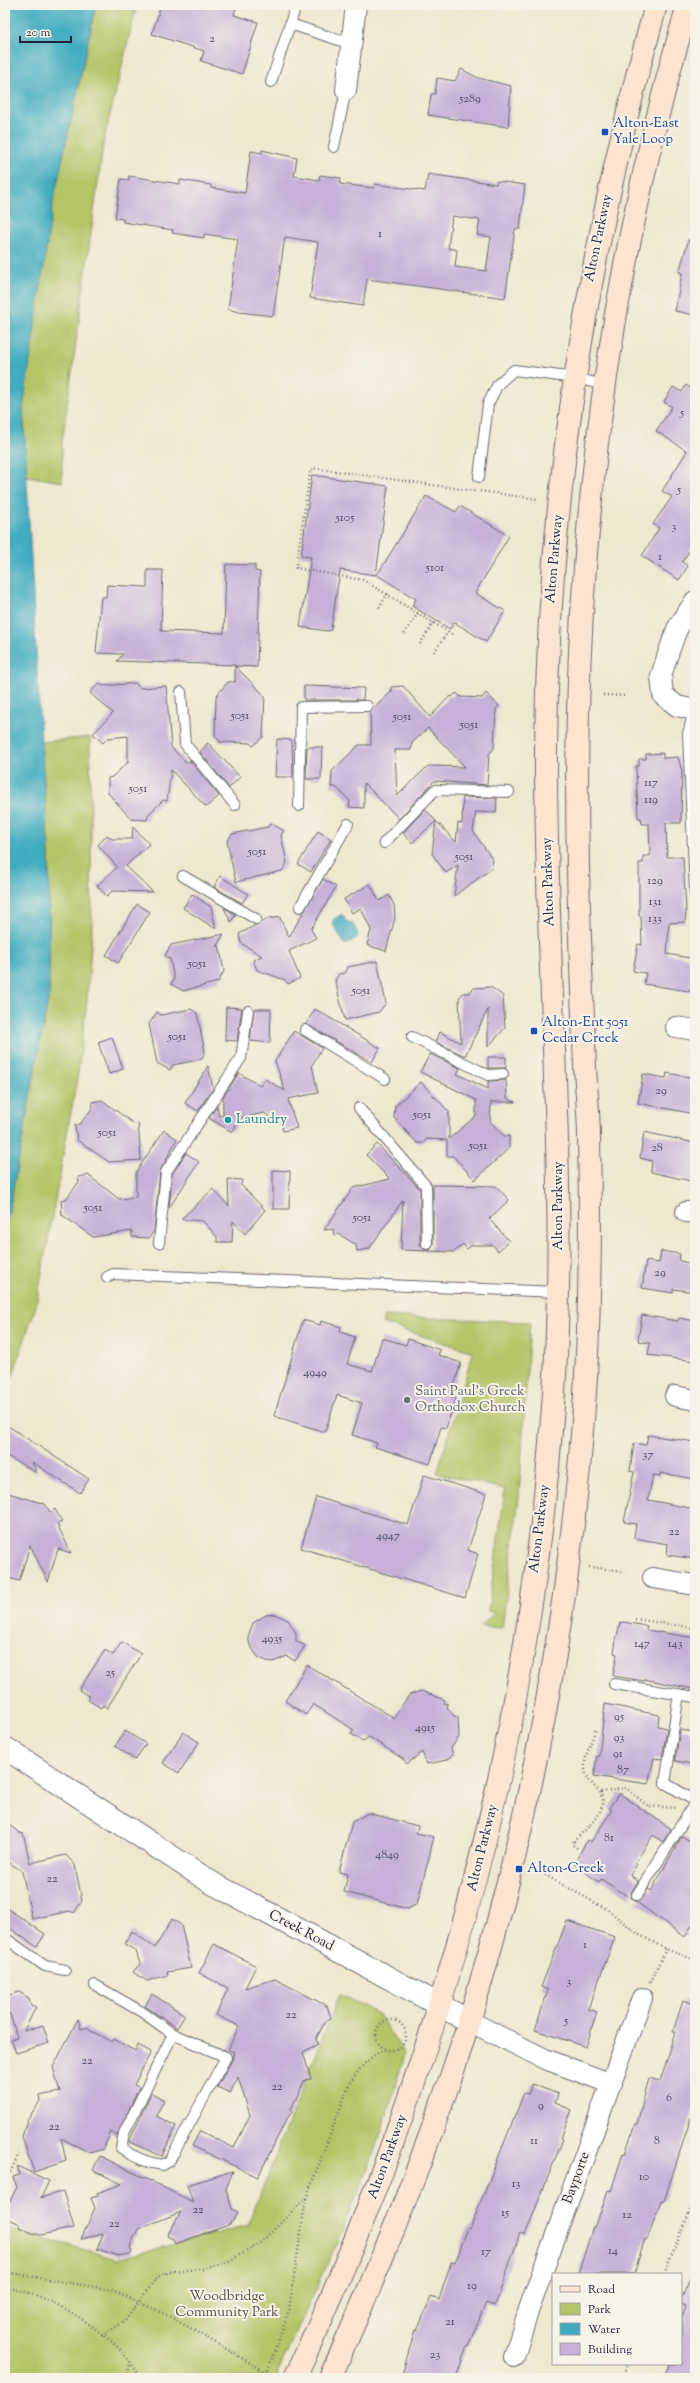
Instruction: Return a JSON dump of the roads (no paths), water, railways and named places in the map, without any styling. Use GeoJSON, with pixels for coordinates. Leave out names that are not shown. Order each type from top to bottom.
{"type":"FeatureCollection","features":[{"type":"Feature","properties":{"kind":"main road","name":"Alton Parkway"},"geometry":{"type":"LineString","coordinates":[[295,2378],[342,2276],[383,2172],[440,2006],[482,1854],[510,1727],[525,1648],[546,1488],[553,1403],[558,1292],[559,1155],[547,835],[546,744],[549,626],[563,475],[586,302],[609,190],[656,5]]}},
{"type":"Feature","properties":{"kind":"main road"},"geometry":{"type":"LineString","coordinates":[[330,2378],[373,2281],[407,2196],[446,2091],[469,2021],[514,1857],[534,1769],[560,1624],[578,1477],[585,1391],[589,1307],[590,1177],[578,858],[578,712],[586,548],[605,385],[640,192],[662,98],[688,5]]}},
{"type":"Feature","properties":{"kind":"street"},"geometry":{"type":"LineString","coordinates":[[346,90],[356,5]]}},
{"type":"Feature","properties":{"kind":"street"},"geometry":{"type":"LineString","coordinates":[[695,601],[677,628],[661,676],[663,695],[677,706],[695,710]]}},
{"type":"Feature","properties":{"kind":"street"},"geometry":{"type":"LineString","coordinates":[[676,1027],[695,1030]]}},
{"type":"Feature","properties":{"kind":"street"},"geometry":{"type":"LineString","coordinates":[[675,1396],[695,1400]]}},
{"type":"Feature","properties":{"kind":"street"},"geometry":{"type":"LineString","coordinates":[[653,1578],[695,1585]]}},
{"type":"Feature","properties":{"kind":"street","name":"Creek Road"},"geometry":{"type":"LineString","coordinates":[[5,1748],[212,1883],[469,2021],[545,2059],[612,2084]]}},
{"type":"Feature","properties":{"kind":"street","name":"Bayporte"},"geometry":{"type":"LineString","coordinates":[[514,2357],[529,2309],[642,1998]]}},
{"type":"Feature","properties":{"kind":"lane"},"geometry":{"type":"LineString","coordinates":[[271,82],[296,5]]}},
{"type":"Feature","properties":{"kind":"lane"},"geometry":{"type":"LineString","coordinates":[[290,24],[351,44]]}},
{"type":"Feature","properties":{"kind":"lane"},"geometry":{"type":"LineString","coordinates":[[334,147],[346,90]]}},
{"type":"Feature","properties":{"kind":"lane"},"geometry":{"type":"LineString","coordinates":[[478,477],[488,404],[498,384],[514,370],[575,378],[605,385]]}},
{"type":"Feature","properties":{"kind":"lane"},"geometry":{"type":"LineString","coordinates":[[181,692],[185,744],[235,806]]}},
{"type":"Feature","properties":{"kind":"lane"},"geometry":{"type":"LineString","coordinates":[[299,806],[301,707],[367,706]]}},
{"type":"Feature","properties":{"kind":"lane"},"geometry":{"type":"LineString","coordinates":[[695,710],[688,734],[695,892]]}},
{"type":"Feature","properties":{"kind":"lane"},"geometry":{"type":"LineString","coordinates":[[384,843],[435,790],[509,792]]}},
{"type":"Feature","properties":{"kind":"lane"},"geometry":{"type":"LineString","coordinates":[[300,907],[348,824]]}},
{"type":"Feature","properties":{"kind":"lane"},"geometry":{"type":"LineString","coordinates":[[183,876],[256,919]]}},
{"type":"Feature","properties":{"kind":"lane"},"geometry":{"type":"LineString","coordinates":[[159,1243],[166,1172],[241,1058],[248,1011]]}},
{"type":"Feature","properties":{"kind":"lane"},"geometry":{"type":"LineString","coordinates":[[305,1030],[385,1079]]}},
{"type":"Feature","properties":{"kind":"lane"},"geometry":{"type":"LineString","coordinates":[[412,1037],[488,1075],[503,1074]]}},
{"type":"Feature","properties":{"kind":"lane"},"geometry":{"type":"LineString","coordinates":[[360,1108],[426,1186],[427,1244]]}},
{"type":"Feature","properties":{"kind":"lane"},"geometry":{"type":"LineString","coordinates":[[107,1277],[113,1274],[271,1279],[558,1292]]}},
{"type":"Feature","properties":{"kind":"lane"},"geometry":{"type":"LineString","coordinates":[[614,1684],[695,1697]]}},
{"type":"Feature","properties":{"kind":"lane"},"geometry":{"type":"LineString","coordinates":[[637,1895],[693,1805],[665,1783],[679,1694]]}},
{"type":"Feature","properties":{"kind":"lane"},"geometry":{"type":"LineString","coordinates":[[5,1938],[45,1966],[65,1970]]}},
{"type":"Feature","properties":{"kind":"lane"},"geometry":{"type":"LineString","coordinates":[[95,1985],[142,2012],[173,2034],[226,2057],[170,2160],[163,2166],[153,2164],[128,2154],[121,2148],[124,2133],[173,2034]]}},
{"type":"Feature","properties":{"kind":"water"},"geometry":{"type":"Polygon","coordinates":[[[5,5],[96,5],[53,203],[23,408],[40,725],[49,856],[49,995],[5,1232],[5,5]]]}},
{"type":"Feature","properties":{"kind":"water"},"geometry":{"type":"Polygon","coordinates":[[[342,914],[346,921],[352,923],[358,934],[357,938],[345,945],[332,923],[334,919],[342,914]]]}},
{"type":"Feature","properties":{"kind":"place","name":"Alton-East Yale Loop"},"geometry":{"type":"Point","coordinates":[605,132]}},
{"type":"Feature","properties":{"kind":"place","name":"Alton-Ent 5051 Cedar Creek"},"geometry":{"type":"Point","coordinates":[534,1031]}},
{"type":"Feature","properties":{"kind":"place","name":"Laundry"},"geometry":{"type":"Point","coordinates":[228,1120]}},
{"type":"Feature","properties":{"kind":"place","name":"Saint Paul's Greek Orthodox Church"},"geometry":{"type":"Point","coordinates":[407,1400]}},
{"type":"Feature","properties":{"kind":"place","name":"Alton-Creek"},"geometry":{"type":"Point","coordinates":[519,1869]}},
{"type":"Feature","properties":{"kind":"park label","name":"Woodbridge Community Park"},"geometry":{"type":"Point","coordinates":[227,2306]}}]}
